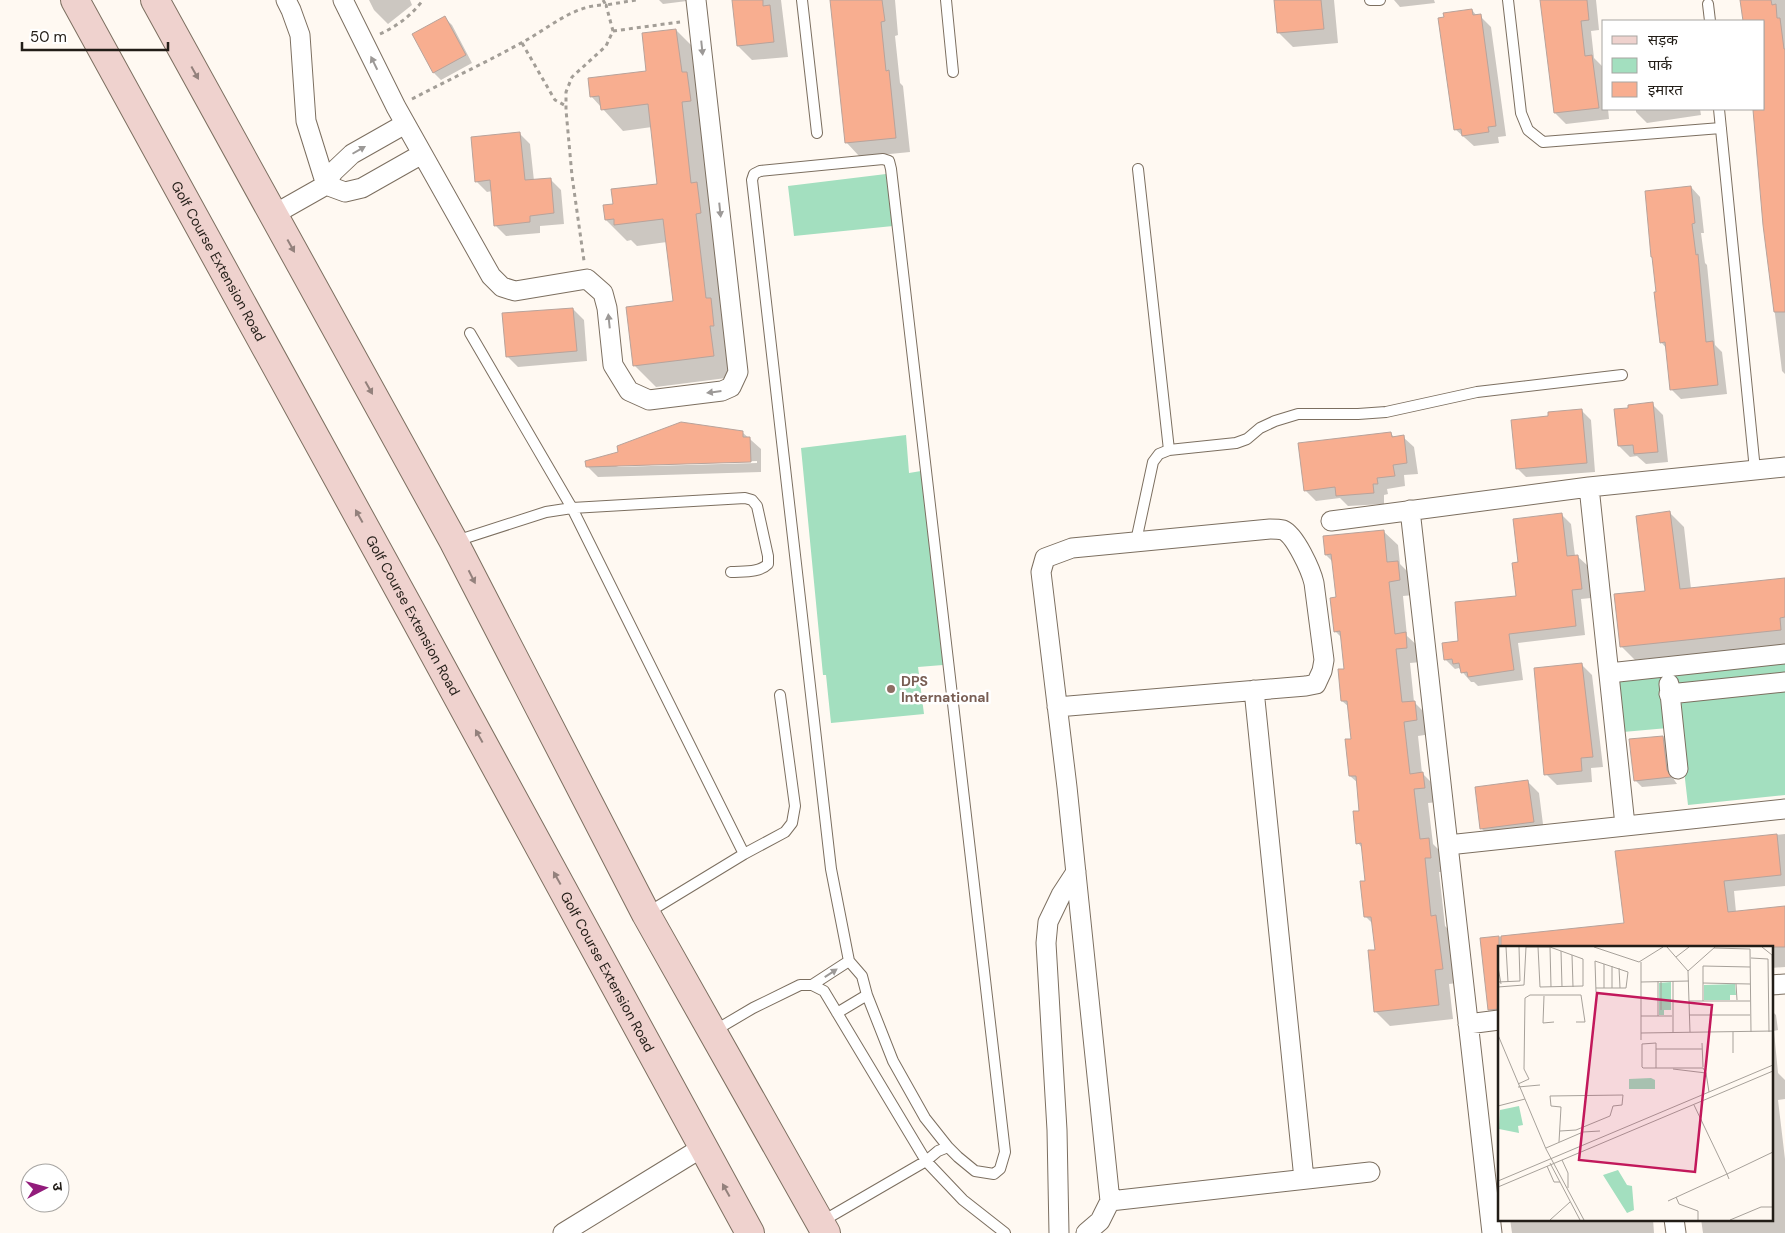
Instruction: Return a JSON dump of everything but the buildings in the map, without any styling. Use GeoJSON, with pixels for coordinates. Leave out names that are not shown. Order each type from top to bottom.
{"type":"FeatureCollection","features":[{"type":"Feature","properties":{"kind":"main road","name":"Golf Course Extension Road"},"geometry":{"type":"LineString","coordinates":[[75,0],[414,615],[750,1233]]}},
{"type":"Feature","properties":{"kind":"main road"},"geometry":{"type":"LineString","coordinates":[[155,0],[454,542],[646,914],[823,1228]]}},
{"type":"Feature","properties":{"kind":"street"},"geometry":{"type":"LineString","coordinates":[[286,0],[300,35],[306,121],[326,185]]}},
{"type":"Feature","properties":{"kind":"street"},"geometry":{"type":"LineString","coordinates":[[342,0],[405,124],[491,276],[502,287],[515,291],[587,279],[604,293],[613,366],[629,391],[649,400],[722,391],[731,387],[738,372],[696,0]]}},
{"type":"Feature","properties":{"kind":"street"},"geometry":{"type":"LineString","coordinates":[[273,214],[326,185],[333,172],[352,154],[405,124]]}},
{"type":"Feature","properties":{"kind":"street"},"geometry":{"type":"LineString","coordinates":[[326,185],[345,192],[362,188],[422,154]]}},
{"type":"Feature","properties":{"kind":"street"},"geometry":{"type":"LineString","coordinates":[[1331,520],[1589,487],[1785,466]]}},
{"type":"Feature","properties":{"kind":"street"},"geometry":{"type":"LineString","coordinates":[[1589,487],[1625,825]]}},
{"type":"Feature","properties":{"kind":"street"},"geometry":{"type":"LineString","coordinates":[[1410,510],[1492,1233]]}},
{"type":"Feature","properties":{"kind":"street"},"geometry":{"type":"LineString","coordinates":[[1057,707],[1316,684],[1324,660],[1314,583],[1312,572],[1291,536],[1284,530],[1270,529],[1072,548],[1045,558],[1041,572],[1076,872],[1110,1201],[1100,1221],[1086,1233]]}},
{"type":"Feature","properties":{"kind":"street"},"geometry":{"type":"LineString","coordinates":[[1609,673],[1785,654]]}},
{"type":"Feature","properties":{"kind":"street"},"geometry":{"type":"LineString","coordinates":[[1668,667],[1678,769]]}},
{"type":"Feature","properties":{"kind":"street"},"geometry":{"type":"LineString","coordinates":[[1670,694],[1785,682]]}},
{"type":"Feature","properties":{"kind":"street"},"geometry":{"type":"LineString","coordinates":[[1254,690],[1304,1179]]}},
{"type":"Feature","properties":{"kind":"street"},"geometry":{"type":"LineString","coordinates":[[1448,845],[1785,809]]}},
{"type":"Feature","properties":{"kind":"street"},"geometry":{"type":"LineString","coordinates":[[1059,1233],[1056,1130],[1046,943],[1048,922],[1061,895],[1076,872]]}},
{"type":"Feature","properties":{"kind":"street"},"geometry":{"type":"LineString","coordinates":[[1772,985],[1785,984]]}},
{"type":"Feature","properties":{"kind":"street"},"geometry":{"type":"LineString","coordinates":[[1468,1024],[1498,1020]]}},
{"type":"Feature","properties":{"kind":"street"},"geometry":{"type":"LineString","coordinates":[[563,1233],[703,1147]]}},
{"type":"Feature","properties":{"kind":"street"},"geometry":{"type":"LineString","coordinates":[[1110,1201],[1370,1172]]}},
{"type":"Feature","properties":{"kind":"street"},"geometry":{"type":"LineString","coordinates":[[1674,1220],[1676,1233]]}},
{"type":"Feature","properties":{"kind":"lane"},"geometry":{"type":"LineString","coordinates":[[802,0],[817,133]]}},
{"type":"Feature","properties":{"kind":"lane"},"geometry":{"type":"LineString","coordinates":[[946,0],[954,72]]}},
{"type":"Feature","properties":{"kind":"lane"},"geometry":{"type":"LineString","coordinates":[[1370,0],[1380,0]]}},
{"type":"Feature","properties":{"kind":"lane"},"geometry":{"type":"LineString","coordinates":[[1508,0],[1521,113],[1528,130],[1543,142],[1721,128]]}},
{"type":"Feature","properties":{"kind":"lane"},"geometry":{"type":"LineString","coordinates":[[1708,4],[1710,20]]}},
{"type":"Feature","properties":{"kind":"lane"},"geometry":{"type":"LineString","coordinates":[[1719,110],[1755,470]]}},
{"type":"Feature","properties":{"kind":"lane"},"geometry":{"type":"LineString","coordinates":[[883,159],[889,161],[891,169],[1005,1152],[1000,1169],[994,1174],[975,1171],[948,1147],[925,1118],[893,1061],[867,995],[862,976],[849,961],[831,869],[752,180],[754,174],[760,171],[883,159]]}},
{"type":"Feature","properties":{"kind":"lane"},"geometry":{"type":"LineString","coordinates":[[1138,169],[1169,450]]}},
{"type":"Feature","properties":{"kind":"lane"},"geometry":{"type":"LineString","coordinates":[[470,333],[572,508],[744,854]]}},
{"type":"Feature","properties":{"kind":"lane"},"geometry":{"type":"LineString","coordinates":[[1136,541],[1153,462],[1159,454],[1169,450],[1236,443],[1247,439],[1260,428],[1298,414],[1386,412],[1476,392],[1622,375]]}},
{"type":"Feature","properties":{"kind":"lane"},"geometry":{"type":"LineString","coordinates":[[454,542],[546,512],[572,508],[745,498],[752,500],[757,506],[768,564],[764,568],[757,570],[731,572]]}},
{"type":"Feature","properties":{"kind":"lane"},"geometry":{"type":"LineString","coordinates":[[646,914],[744,854],[785,832],[792,823],[795,806],[780,695]]}},
{"type":"Feature","properties":{"kind":"lane"},"geometry":{"type":"LineString","coordinates":[[812,985],[849,961]]}},
{"type":"Feature","properties":{"kind":"lane"},"geometry":{"type":"LineString","coordinates":[[712,1032],[753,1008],[800,985],[812,985],[824,991],[926,1161],[963,1200],[1005,1233]]}},
{"type":"Feature","properties":{"kind":"lane"},"geometry":{"type":"LineString","coordinates":[[837,1013],[867,995]]}},
{"type":"Feature","properties":{"kind":"lane"},"geometry":{"type":"LineString","coordinates":[[823,1228],[948,1147]]}},
{"type":"Feature","properties":{"kind":"path"},"geometry":{"type":"LineString","coordinates":[[363,41],[390,29],[416,9],[423,0]]}},
{"type":"Feature","properties":{"kind":"path"},"geometry":{"type":"LineString","coordinates":[[587,279],[572,176],[566,92],[572,77],[606,46],[613,31],[603,0]]}},
{"type":"Feature","properties":{"kind":"path"},"geometry":{"type":"LineString","coordinates":[[396,107],[522,43],[578,10],[594,5],[636,0]]}},
{"type":"Feature","properties":{"kind":"path"},"geometry":{"type":"LineString","coordinates":[[613,31],[698,19]]}},
{"type":"Feature","properties":{"kind":"path"},"geometry":{"type":"LineString","coordinates":[[522,43],[555,100],[566,106]]}},
{"type":"Feature","properties":{"kind":"green space"},"geometry":{"type":"Polygon","coordinates":[[[886,174],[893,226],[794,236],[788,186],[886,174]]]}},
{"type":"Feature","properties":{"kind":"green space"},"geometry":{"type":"Polygon","coordinates":[[[906,435],[909,473],[921,471],[943,665],[918,667],[924,714],[831,723],[826,675],[823,675],[801,448],[906,435]]]}},
{"type":"Feature","properties":{"kind":"green space"},"geometry":{"type":"Polygon","coordinates":[[[1785,662],[1785,795],[1688,805],[1679,727],[1623,732],[1618,680],[1785,662]]]}},
{"type":"Feature","properties":{"kind":"place","name":"DPS International"},"geometry":{"type":"Point","coordinates":[891,689]}}]}
